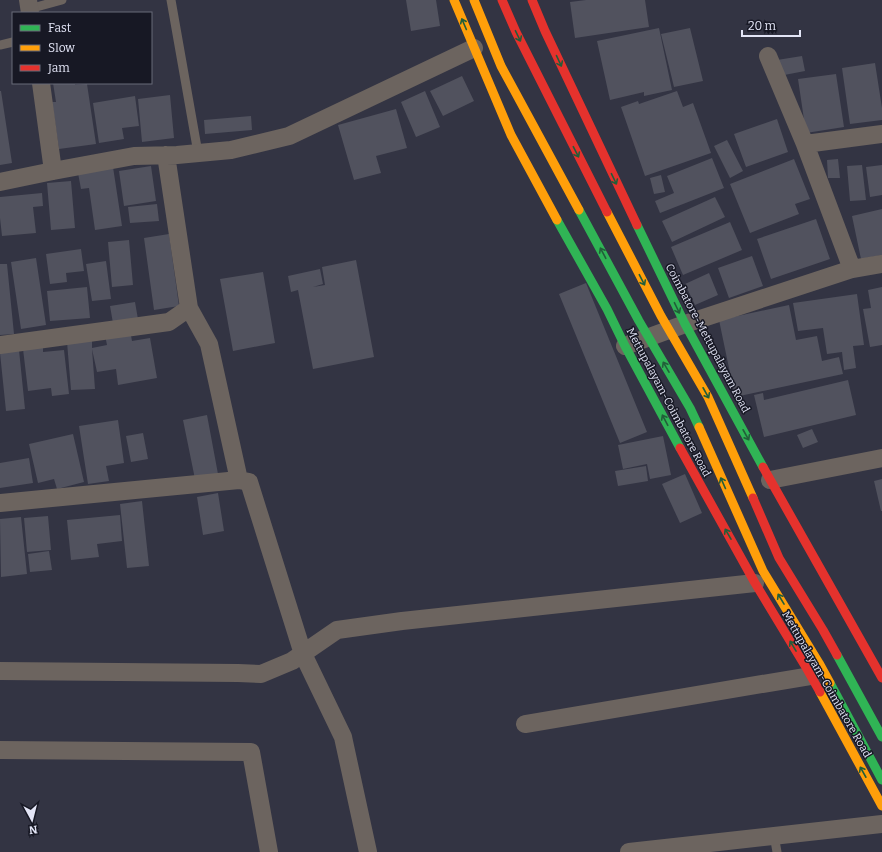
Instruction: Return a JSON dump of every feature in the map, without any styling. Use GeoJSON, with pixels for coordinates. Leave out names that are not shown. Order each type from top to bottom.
{"type":"FeatureCollection","features":[{"type":"Feature","properties":{"kind":"main road","name":"Mettupalayam-Coimbatore Road"},"geometry":{"type":"LineString","coordinates":[[454,0],[511,135],[607,309],[625,346],[694,474],[755,583],[810,676],[882,806]]}},
{"type":"Feature","properties":{"kind":"main road"},"geometry":{"type":"LineString","coordinates":[[474,0],[501,66],[690,408],[763,571],[819,663],[882,780]]}},
{"type":"Feature","properties":{"kind":"main road"},"geometry":{"type":"LineString","coordinates":[[502,0],[523,46],[639,274],[661,316],[708,397],[779,558],[823,630],[882,737]]}},
{"type":"Feature","properties":{"kind":"main road","name":"Coimbatore-Mettupalayam Road"},"geometry":{"type":"LineString","coordinates":[[532,0],[611,172],[685,324],[770,480],[882,678]]}},
{"type":"Feature","properties":{"kind":"street"},"geometry":{"type":"LineString","coordinates":[[0,182],[53,170],[134,156],[230,150],[288,136],[474,48]]}},
{"type":"Feature","properties":{"kind":"street"},"geometry":{"type":"LineString","coordinates":[[768,56],[805,144],[852,269]]}},
{"type":"Feature","properties":{"kind":"street"},"geometry":{"type":"LineString","coordinates":[[41,84],[53,170]]}},
{"type":"Feature","properties":{"kind":"street"},"geometry":{"type":"LineString","coordinates":[[805,144],[882,134]]}},
{"type":"Feature","properties":{"kind":"street"},"geometry":{"type":"LineString","coordinates":[[166,155],[189,308],[209,344],[239,480]]}},
{"type":"Feature","properties":{"kind":"street"},"geometry":{"type":"LineString","coordinates":[[625,346],[685,324],[852,269],[882,264]]}},
{"type":"Feature","properties":{"kind":"street"},"geometry":{"type":"LineString","coordinates":[[0,345],[169,322],[189,308]]}},
{"type":"Feature","properties":{"kind":"street"},"geometry":{"type":"LineString","coordinates":[[770,480],[882,458]]}},
{"type":"Feature","properties":{"kind":"street"},"geometry":{"type":"LineString","coordinates":[[0,503],[239,480],[249,482],[303,654],[343,737],[368,852]]}},
{"type":"Feature","properties":{"kind":"street"},"geometry":{"type":"LineString","coordinates":[[0,671],[261,674],[292,661],[337,630],[402,620],[755,583]]}},
{"type":"Feature","properties":{"kind":"street"},"geometry":{"type":"LineString","coordinates":[[525,724],[810,676]]}},
{"type":"Feature","properties":{"kind":"street"},"geometry":{"type":"LineString","coordinates":[[0,750],[251,752],[269,852]]}},
{"type":"Feature","properties":{"kind":"street"},"geometry":{"type":"LineString","coordinates":[[629,852],[776,844],[882,824]]}},
{"type":"Feature","properties":{"kind":"lane"},"geometry":{"type":"LineString","coordinates":[[29,7],[62,0]]}},
{"type":"Feature","properties":{"kind":"lane"},"geometry":{"type":"LineString","coordinates":[[171,0],[198,153]]}},
{"type":"Feature","properties":{"kind":"lane"},"geometry":{"type":"LineString","coordinates":[[0,45],[12,42]]}},
{"type":"Feature","properties":{"kind":"building"},"geometry":{"type":"Polygon","coordinates":[[[406,0],[436,0],[440,26],[411,31],[406,0]]]}},
{"type":"Feature","properties":{"kind":"building"},"geometry":{"type":"Polygon","coordinates":[[[586,0],[645,0],[649,27],[575,38],[570,2],[586,0]]]}},
{"type":"Feature","properties":{"kind":"building"},"geometry":{"type":"Polygon","coordinates":[[[659,28],[672,90],[644,96],[644,92],[610,100],[597,41],[659,28]]]}},
{"type":"Feature","properties":{"kind":"building"},"geometry":{"type":"Polygon","coordinates":[[[690,28],[703,81],[674,87],[661,34],[690,28]]]}},
{"type":"Feature","properties":{"kind":"building"},"geometry":{"type":"Polygon","coordinates":[[[802,56],[805,71],[779,76],[777,60],[802,56]]]}},
{"type":"Feature","properties":{"kind":"building"},"geometry":{"type":"Polygon","coordinates":[[[875,63],[882,108],[882,120],[850,124],[842,68],[875,63]]]}},
{"type":"Feature","properties":{"kind":"building"},"geometry":{"type":"Polygon","coordinates":[[[836,74],[844,127],[806,133],[798,79],[836,74]]]}},
{"type":"Feature","properties":{"kind":"building"},"geometry":{"type":"Polygon","coordinates":[[[462,76],[474,101],[443,116],[430,91],[462,76]]]}},
{"type":"Feature","properties":{"kind":"building"},"geometry":{"type":"Polygon","coordinates":[[[53,84],[87,84],[96,144],[59,149],[52,102],[56,102],[53,84]]]}},
{"type":"Feature","properties":{"kind":"building"},"geometry":{"type":"Polygon","coordinates":[[[0,91],[12,163],[0,165],[0,91]]]}},
{"type":"Feature","properties":{"kind":"building"},"geometry":{"type":"Polygon","coordinates":[[[425,91],[440,127],[416,137],[401,102],[425,91]]]}},
{"type":"Feature","properties":{"kind":"building"},"geometry":{"type":"Polygon","coordinates":[[[677,91],[683,107],[693,103],[711,153],[645,176],[621,107],[638,101],[639,104],[677,91]]]}},
{"type":"Feature","properties":{"kind":"building"},"geometry":{"type":"Polygon","coordinates":[[[170,95],[174,138],[142,142],[138,99],[170,95]]]}},
{"type":"Feature","properties":{"kind":"building"},"geometry":{"type":"Polygon","coordinates":[[[135,96],[139,126],[122,128],[124,139],[99,143],[93,103],[135,96]]]}},
{"type":"Feature","properties":{"kind":"building"},"geometry":{"type":"Polygon","coordinates":[[[396,109],[407,148],[376,156],[381,173],[354,180],[338,125],[396,109]]]}},
{"type":"Feature","properties":{"kind":"building"},"geometry":{"type":"Polygon","coordinates":[[[251,116],[252,130],[205,134],[204,120],[251,116]]]}},
{"type":"Feature","properties":{"kind":"building"},"geometry":{"type":"Polygon","coordinates":[[[777,119],[788,152],[746,167],[734,134],[777,119]]]}},
{"type":"Feature","properties":{"kind":"building"},"geometry":{"type":"Polygon","coordinates":[[[727,140],[743,171],[730,178],[714,146],[727,140]]]}},
{"type":"Feature","properties":{"kind":"building"},"geometry":{"type":"Polygon","coordinates":[[[712,158],[724,188],[660,213],[655,201],[674,193],[667,176],[712,158]]]}},
{"type":"Feature","properties":{"kind":"building"},"geometry":{"type":"Polygon","coordinates":[[[794,159],[810,199],[795,204],[799,214],[750,233],[730,184],[794,159]]]}},
{"type":"Feature","properties":{"kind":"building"},"geometry":{"type":"Polygon","coordinates":[[[838,159],[840,178],[828,178],[827,160],[838,159]]]}},
{"type":"Feature","properties":{"kind":"building"},"geometry":{"type":"Polygon","coordinates":[[[862,165],[866,200],[850,201],[847,166],[862,165]]]}},
{"type":"Feature","properties":{"kind":"building"},"geometry":{"type":"Polygon","coordinates":[[[882,165],[882,195],[870,197],[866,167],[882,165]]]}},
{"type":"Feature","properties":{"kind":"building"},"geometry":{"type":"Polygon","coordinates":[[[151,166],[156,201],[124,206],[119,171],[151,166]]]}},
{"type":"Feature","properties":{"kind":"building"},"geometry":{"type":"Polygon","coordinates":[[[113,167],[122,226],[95,230],[89,188],[81,189],[78,173],[113,167]]]}},
{"type":"Feature","properties":{"kind":"building"},"geometry":{"type":"Polygon","coordinates":[[[661,175],[665,192],[654,194],[650,178],[661,175]]]}},
{"type":"Feature","properties":{"kind":"building"},"geometry":{"type":"Polygon","coordinates":[[[71,181],[75,228],[51,230],[47,183],[71,181]]]}},
{"type":"Feature","properties":{"kind":"building"},"geometry":{"type":"Polygon","coordinates":[[[42,193],[43,206],[33,207],[36,233],[2,236],[0,197],[42,193]]]}},
{"type":"Feature","properties":{"kind":"building"},"geometry":{"type":"Polygon","coordinates":[[[715,197],[725,217],[672,242],[662,221],[715,197]]]}},
{"type":"Feature","properties":{"kind":"building"},"geometry":{"type":"Polygon","coordinates":[[[157,204],[159,221],[130,223],[128,207],[157,204]]]}},
{"type":"Feature","properties":{"kind":"building"},"geometry":{"type":"Polygon","coordinates":[[[882,209],[882,255],[861,259],[852,216],[882,209]]]}},
{"type":"Feature","properties":{"kind":"building"},"geometry":{"type":"Polygon","coordinates":[[[816,219],[830,259],[771,279],[757,239],[816,219]]]}},
{"type":"Feature","properties":{"kind":"building"},"geometry":{"type":"Polygon","coordinates":[[[730,222],[742,250],[683,275],[671,247],[730,222]]]}},
{"type":"Feature","properties":{"kind":"building"},"geometry":{"type":"Polygon","coordinates":[[[169,234],[179,306],[154,310],[144,238],[169,234]]]}},
{"type":"Feature","properties":{"kind":"building"},"geometry":{"type":"Polygon","coordinates":[[[129,240],[133,285],[112,287],[108,242],[129,240]]]}},
{"type":"Feature","properties":{"kind":"building"},"geometry":{"type":"Polygon","coordinates":[[[81,249],[84,271],[66,273],[67,282],[50,284],[46,254],[81,249]]]}},
{"type":"Feature","properties":{"kind":"building"},"geometry":{"type":"Polygon","coordinates":[[[752,256],[763,286],[729,298],[718,268],[752,256]]]}},
{"type":"Feature","properties":{"kind":"building"},"geometry":{"type":"Polygon","coordinates":[[[36,258],[46,325],[21,329],[11,262],[36,258]]]}},
{"type":"Feature","properties":{"kind":"building"},"geometry":{"type":"Polygon","coordinates":[[[356,260],[374,357],[313,369],[298,290],[291,292],[288,276],[320,269],[323,284],[313,287],[325,285],[322,267],[356,260]]]}},
{"type":"Feature","properties":{"kind":"building"},"geometry":{"type":"Polygon","coordinates":[[[106,261],[111,299],[92,301],[86,264],[106,261]]]}},
{"type":"Feature","properties":{"kind":"building"},"geometry":{"type":"Polygon","coordinates":[[[0,264],[7,264],[14,334],[0,335],[0,264]]]}},
{"type":"Feature","properties":{"kind":"building"},"geometry":{"type":"Polygon","coordinates":[[[263,272],[275,343],[233,351],[220,279],[263,272]]]}},
{"type":"Feature","properties":{"kind":"building"},"geometry":{"type":"Polygon","coordinates":[[[709,273],[718,295],[695,305],[685,284],[709,273]]]}},
{"type":"Feature","properties":{"kind":"building"},"geometry":{"type":"Polygon","coordinates":[[[586,283],[647,432],[620,443],[559,294],[586,283]]]}},
{"type":"Feature","properties":{"kind":"building"},"geometry":{"type":"Polygon","coordinates":[[[87,287],[90,318],[50,321],[47,291],[87,287]]]}},
{"type":"Feature","properties":{"kind":"building"},"geometry":{"type":"Polygon","coordinates":[[[882,287],[882,345],[870,347],[863,309],[871,308],[868,290],[882,287]]]}},
{"type":"Feature","properties":{"kind":"building"},"geometry":{"type":"Polygon","coordinates":[[[857,294],[864,345],[853,346],[856,368],[844,370],[842,352],[827,354],[823,328],[798,331],[793,303],[857,294]]]}},
{"type":"Feature","properties":{"kind":"building"},"geometry":{"type":"Polygon","coordinates":[[[135,302],[139,325],[114,329],[110,306],[135,302]]]}},
{"type":"Feature","properties":{"kind":"building"},"geometry":{"type":"Polygon","coordinates":[[[789,305],[796,340],[817,336],[822,361],[839,357],[843,374],[735,397],[719,320],[789,305]]]}},
{"type":"Feature","properties":{"kind":"building"},"geometry":{"type":"Polygon","coordinates":[[[130,330],[132,341],[150,338],[157,378],[118,385],[116,369],[97,372],[92,349],[95,389],[71,390],[67,342],[92,340],[92,348],[107,345],[105,335],[130,330]]]}},
{"type":"Feature","properties":{"kind":"building"},"geometry":{"type":"Polygon","coordinates":[[[43,346],[43,352],[64,350],[69,394],[52,396],[51,388],[28,391],[23,349],[43,346]]]}},
{"type":"Feature","properties":{"kind":"building"},"geometry":{"type":"Polygon","coordinates":[[[19,350],[25,409],[6,411],[0,353],[19,350]]]}},
{"type":"Feature","properties":{"kind":"building"},"geometry":{"type":"Polygon","coordinates":[[[848,380],[856,415],[764,437],[754,395],[763,393],[764,400],[848,380]]]}},
{"type":"Feature","properties":{"kind":"building"},"geometry":{"type":"Polygon","coordinates":[[[207,415],[218,474],[195,479],[183,420],[207,415]]]}},
{"type":"Feature","properties":{"kind":"building"},"geometry":{"type":"Polygon","coordinates":[[[118,420],[124,463],[106,466],[109,481],[88,484],[79,426],[118,420]]]}},
{"type":"Feature","properties":{"kind":"building"},"geometry":{"type":"Polygon","coordinates":[[[812,429],[818,442],[803,448],[797,435],[812,429]]]}},
{"type":"Feature","properties":{"kind":"building"},"geometry":{"type":"Polygon","coordinates":[[[143,433],[148,459],[131,462],[126,436],[143,433]]]}},
{"type":"Feature","properties":{"kind":"building"},"geometry":{"type":"Polygon","coordinates":[[[73,434],[84,482],[57,489],[54,479],[38,483],[29,444],[73,434]]]}},
{"type":"Feature","properties":{"kind":"building"},"geometry":{"type":"Polygon","coordinates":[[[663,436],[671,475],[650,479],[647,464],[623,469],[618,445],[663,436]]]}},
{"type":"Feature","properties":{"kind":"building"},"geometry":{"type":"Polygon","coordinates":[[[29,458],[33,483],[0,488],[0,463],[29,458]]]}},
{"type":"Feature","properties":{"kind":"building"},"geometry":{"type":"Polygon","coordinates":[[[646,466],[648,481],[618,486],[615,471],[646,466]]]}},
{"type":"Feature","properties":{"kind":"building"},"geometry":{"type":"Polygon","coordinates":[[[685,474],[702,513],[680,523],[662,484],[685,474]]]}},
{"type":"Feature","properties":{"kind":"building"},"geometry":{"type":"Polygon","coordinates":[[[882,479],[882,511],[881,511],[874,481],[882,479]]]}},
{"type":"Feature","properties":{"kind":"building"},"geometry":{"type":"Polygon","coordinates":[[[218,493],[224,531],[203,535],[197,497],[218,493]]]}},
{"type":"Feature","properties":{"kind":"building"},"geometry":{"type":"Polygon","coordinates":[[[142,501],[149,566],[127,568],[120,504],[142,501]]]}},
{"type":"Feature","properties":{"kind":"building"},"geometry":{"type":"Polygon","coordinates":[[[120,515],[122,541],[97,544],[99,557],[71,560],[67,520],[120,515]]]}},
{"type":"Feature","properties":{"kind":"building"},"geometry":{"type":"Polygon","coordinates":[[[48,516],[51,550],[27,552],[24,518],[48,516]]]}},
{"type":"Feature","properties":{"kind":"building"},"geometry":{"type":"Polygon","coordinates":[[[21,517],[27,574],[1,577],[0,519],[21,517]]]}},
{"type":"Feature","properties":{"kind":"building"},"geometry":{"type":"Polygon","coordinates":[[[49,551],[52,570],[30,572],[28,554],[49,551]]]}},
{"type":"Feature","properties":{"kind":"traffic: fast"},"geometry":{"type":"LineString","coordinates":[[579,210],[639,321],[690,408],[699,427]]}},
{"type":"Feature","properties":{"kind":"traffic: fast"},"geometry":{"type":"LineString","coordinates":[[557,220],[607,309],[625,346],[680,448]]}},
{"type":"Feature","properties":{"kind":"traffic: fast"},"geometry":{"type":"LineString","coordinates":[[637,225],[685,324],[763,467]]}},
{"type":"Feature","properties":{"kind":"traffic: fast"},"geometry":{"type":"LineString","coordinates":[[837,655],[882,737]]}},
{"type":"Feature","properties":{"kind":"traffic: fast"},"geometry":{"type":"LineString","coordinates":[[830,683],[882,780]]}},
{"type":"Feature","properties":{"kind":"traffic: slow"},"geometry":{"type":"LineString","coordinates":[[454,0],[511,135],[557,220]]}},
{"type":"Feature","properties":{"kind":"traffic: slow"},"geometry":{"type":"LineString","coordinates":[[474,0],[501,66],[579,210]]}},
{"type":"Feature","properties":{"kind":"traffic: slow"},"geometry":{"type":"LineString","coordinates":[[607,212],[661,316],[708,397],[753,498]]}},
{"type":"Feature","properties":{"kind":"traffic: slow"},"geometry":{"type":"LineString","coordinates":[[699,427],[763,571],[830,683]]}},
{"type":"Feature","properties":{"kind":"traffic: slow"},"geometry":{"type":"LineString","coordinates":[[820,692],[882,806]]}},
{"type":"Feature","properties":{"kind":"traffic: jam"},"geometry":{"type":"LineString","coordinates":[[502,0],[516,32],[607,212]]}},
{"type":"Feature","properties":{"kind":"traffic: jam"},"geometry":{"type":"LineString","coordinates":[[532,0],[545,31],[637,225]]}},
{"type":"Feature","properties":{"kind":"traffic: jam"},"geometry":{"type":"LineString","coordinates":[[680,448],[755,583],[820,692]]}},
{"type":"Feature","properties":{"kind":"traffic: jam"},"geometry":{"type":"LineString","coordinates":[[763,467],[882,678]]}},
{"type":"Feature","properties":{"kind":"traffic: jam"},"geometry":{"type":"LineString","coordinates":[[753,498],[779,558],[837,655]]}}]}
